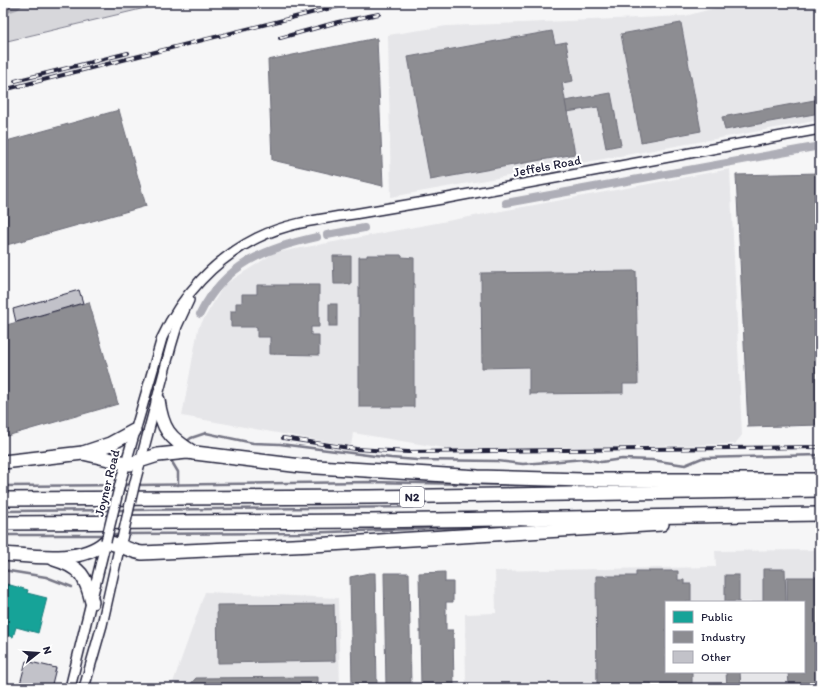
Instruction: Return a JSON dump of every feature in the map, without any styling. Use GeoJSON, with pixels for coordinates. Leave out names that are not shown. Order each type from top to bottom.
{"type":"FeatureCollection","features":[{"type":"Feature","properties":{"kind":"highway"},"geometry":{"type":"LineString","coordinates":[[158,400],[160,416],[169,434],[176,441],[194,453]]}},
{"type":"Feature","properties":{"kind":"highway"},"geometry":{"type":"LineString","coordinates":[[3,462],[82,453],[110,444],[134,431]]}},
{"type":"Feature","properties":{"kind":"highway"},"geometry":{"type":"LineString","coordinates":[[82,453],[125,463],[142,462],[164,454],[194,453],[302,466],[478,478],[820,480]]}},
{"type":"Feature","properties":{"kind":"highway","name":"N2"},"geometry":{"type":"LineString","coordinates":[[3,499],[370,497],[820,490]]}},
{"type":"Feature","properties":{"kind":"highway"},"geometry":{"type":"LineString","coordinates":[[50,558],[94,551],[105,542],[121,542],[133,552],[142,553],[305,546],[697,522],[784,514]]}},
{"type":"Feature","properties":{"kind":"highway","name":"N2"},"geometry":{"type":"LineString","coordinates":[[3,523],[362,521],[820,514]]}},
{"type":"Feature","properties":{"kind":"highway"},"geometry":{"type":"LineString","coordinates":[[3,554],[50,558],[69,564],[81,572],[86,580],[92,602]]}},
{"type":"Feature","properties":{"kind":"street","name":"Jeffels Road"},"geometry":{"type":"LineString","coordinates":[[278,228],[320,219],[441,199],[820,129]]}},
{"type":"Feature","properties":{"kind":"street","name":"Joyner Road"},"geometry":{"type":"LineString","coordinates":[[70,688],[125,463],[162,338],[174,315],[212,269],[239,248],[278,228]]}},
{"type":"Feature","properties":{"kind":"street","name":"Joyner Road"},"geometry":{"type":"LineString","coordinates":[[84,688],[102,624],[135,482],[142,462],[177,326],[191,293]]}},
{"type":"Feature","properties":{"kind":"shaded area"},"geometry":{"type":"Polygon","coordinates":[[[3,3],[166,3],[3,42],[3,3]]]}},
{"type":"Feature","properties":{"kind":"shaded area"},"geometry":{"type":"Polygon","coordinates":[[[734,3],[820,3],[820,120],[391,197],[388,35],[447,26],[685,16],[734,3]]]}},
{"type":"Feature","properties":{"kind":"shaded area"},"geometry":{"type":"Polygon","coordinates":[[[730,169],[742,435],[735,444],[455,450],[353,433],[351,446],[182,416],[198,329],[224,285],[274,253],[730,169]]]}},
{"type":"Feature","properties":{"kind":"shaded area"},"geometry":{"type":"Polygon","coordinates":[[[820,550],[820,688],[466,688],[465,614],[496,613],[495,571],[716,567],[715,551],[820,550]]]}},
{"type":"Feature","properties":{"kind":"shaded area"},"geometry":{"type":"Polygon","coordinates":[[[205,592],[338,598],[340,688],[171,688],[205,592]]]}},
{"type":"Feature","properties":{"kind":"building: Public"},"geometry":{"type":"Polygon","coordinates":[[[3,583],[28,590],[27,593],[47,598],[38,633],[16,627],[13,637],[3,634],[3,583]]]}},
{"type":"Feature","properties":{"kind":"building: Industry"},"geometry":{"type":"Polygon","coordinates":[[[681,23],[701,131],[641,142],[621,34],[681,23]]]}},
{"type":"Feature","properties":{"kind":"building: Industry"},"geometry":{"type":"Polygon","coordinates":[[[552,31],[555,44],[566,42],[573,81],[562,83],[575,154],[430,180],[408,57],[552,31]]]}},
{"type":"Feature","properties":{"kind":"building: Industry"},"geometry":{"type":"Polygon","coordinates":[[[377,38],[383,186],[272,160],[268,60],[377,38]]]}},
{"type":"Feature","properties":{"kind":"building: Industry"},"geometry":{"type":"Polygon","coordinates":[[[611,93],[621,145],[606,148],[598,107],[567,112],[565,101],[611,93]]]}},
{"type":"Feature","properties":{"kind":"building: Industry"},"geometry":{"type":"Polygon","coordinates":[[[820,99],[820,113],[725,130],[722,117],[820,99]]]}},
{"type":"Feature","properties":{"kind":"building: Industry"},"geometry":{"type":"Polygon","coordinates":[[[119,110],[146,206],[3,246],[3,142],[119,110]]]}},
{"type":"Feature","properties":{"kind":"building: Industry"},"geometry":{"type":"Polygon","coordinates":[[[820,173],[820,425],[748,427],[736,175],[820,173]]]}},
{"type":"Feature","properties":{"kind":"building: Industry"},"geometry":{"type":"Polygon","coordinates":[[[367,255],[401,255],[402,257],[414,258],[414,407],[359,407],[359,257],[367,257],[367,255]]]}},
{"type":"Feature","properties":{"kind":"building: Industry"},"geometry":{"type":"Polygon","coordinates":[[[333,256],[351,256],[351,284],[334,284],[333,256]]]}},
{"type":"Feature","properties":{"kind":"building: Industry"},"geometry":{"type":"Polygon","coordinates":[[[636,271],[638,384],[623,384],[623,393],[529,394],[529,367],[482,368],[481,273],[636,271]]]}},
{"type":"Feature","properties":{"kind":"building: Industry"},"geometry":{"type":"Polygon","coordinates":[[[257,285],[319,285],[319,327],[311,327],[311,335],[319,335],[319,355],[270,354],[270,337],[257,337],[257,327],[231,327],[231,311],[236,311],[236,303],[242,303],[242,294],[257,294],[257,285]]]}},
{"type":"Feature","properties":{"kind":"building: Industry"},"geometry":{"type":"Polygon","coordinates":[[[89,302],[118,404],[3,437],[3,326],[89,302]]]}},
{"type":"Feature","properties":{"kind":"building: Industry"},"geometry":{"type":"Polygon","coordinates":[[[329,304],[337,304],[337,326],[329,326],[329,304]]]}},
{"type":"Feature","properties":{"kind":"building: Industry"},"geometry":{"type":"Polygon","coordinates":[[[763,569],[785,569],[786,601],[763,601],[763,569]]]}},
{"type":"Feature","properties":{"kind":"building: Industry"},"geometry":{"type":"Polygon","coordinates":[[[636,571],[678,571],[678,580],[684,580],[684,584],[691,584],[691,601],[665,601],[665,673],[692,673],[692,688],[597,688],[596,576],[636,576],[636,571]]]}},
{"type":"Feature","properties":{"kind":"building: Industry"},"geometry":{"type":"Polygon","coordinates":[[[445,572],[445,582],[453,582],[453,602],[446,602],[446,630],[453,630],[454,688],[447,688],[447,685],[421,685],[419,573],[445,572]]]}},
{"type":"Feature","properties":{"kind":"building: Industry"},"geometry":{"type":"Polygon","coordinates":[[[375,573],[377,686],[352,686],[350,577],[375,573]]]}},
{"type":"Feature","properties":{"kind":"building: Industry"},"geometry":{"type":"Polygon","coordinates":[[[384,573],[409,573],[411,686],[386,686],[384,573]]]}},
{"type":"Feature","properties":{"kind":"building: Industry"},"geometry":{"type":"Polygon","coordinates":[[[725,575],[739,575],[739,601],[725,601],[725,575]]]}},
{"type":"Feature","properties":{"kind":"building: Industry"},"geometry":{"type":"Polygon","coordinates":[[[787,577],[820,577],[820,688],[805,688],[805,685],[789,685],[788,673],[805,673],[805,601],[787,601],[787,577]]]}},
{"type":"Feature","properties":{"kind":"building: Industry"},"geometry":{"type":"Polygon","coordinates":[[[334,604],[335,661],[218,663],[217,605],[334,604]]]}},
{"type":"Feature","properties":{"kind":"building: Industry"},"geometry":{"type":"Polygon","coordinates":[[[726,673],[740,673],[741,688],[727,688],[726,673]]]}},
{"type":"Feature","properties":{"kind":"building: Industry"},"geometry":{"type":"Polygon","coordinates":[[[318,677],[318,688],[187,688],[196,678],[318,677]]]}},
{"type":"Feature","properties":{"kind":"building: Other"},"geometry":{"type":"Polygon","coordinates":[[[79,290],[83,303],[16,322],[13,309],[79,290]]]}},
{"type":"Feature","properties":{"kind":"building: Other"},"geometry":{"type":"Polygon","coordinates":[[[26,661],[56,668],[51,688],[19,688],[26,661]]]}},
{"type":"Feature","properties":{"kind":"waterway"},"geometry":{"type":"LineString","coordinates":[[3,7],[15,3]]}},
{"type":"Feature","properties":{"kind":"waterway"},"geometry":{"type":"LineString","coordinates":[[506,203],[820,146]]}},
{"type":"Feature","properties":{"kind":"waterway"},"geometry":{"type":"LineString","coordinates":[[327,235],[364,228]]}},
{"type":"Feature","properties":{"kind":"waterway"},"geometry":{"type":"LineString","coordinates":[[200,314],[210,297],[222,282],[249,261],[264,253],[298,241],[317,237]]}},
{"type":"Feature","properties":{"kind":"waterway"},"geometry":{"type":"LineString","coordinates":[[186,442],[191,438],[206,433],[253,443],[280,444],[391,458],[417,460],[497,461],[523,464],[585,459],[601,462],[622,459],[652,460],[685,465],[702,458],[820,455]]}},
{"type":"Feature","properties":{"kind":"waterway"},"geometry":{"type":"LineString","coordinates":[[172,462],[178,472],[178,485]]}},
{"type":"Feature","properties":{"kind":"waterway"},"geometry":{"type":"LineString","coordinates":[[137,485],[371,482],[518,485]]}},
{"type":"Feature","properties":{"kind":"waterway"},"geometry":{"type":"LineString","coordinates":[[3,486],[132,485]]}},
{"type":"Feature","properties":{"kind":"waterway"},"geometry":{"type":"LineString","coordinates":[[131,510],[413,507]]}},
{"type":"Feature","properties":{"kind":"waterway"},"geometry":{"type":"LineString","coordinates":[[3,511],[126,510]]}},
{"type":"Feature","properties":{"kind":"waterway"},"geometry":{"type":"LineString","coordinates":[[125,534],[302,533],[520,525]]}},
{"type":"Feature","properties":{"kind":"waterway"},"geometry":{"type":"LineString","coordinates":[[3,535],[104,535]]}},
{"type":"Feature","properties":{"kind":"waterway"},"geometry":{"type":"LineString","coordinates":[[109,535],[120,535]]}},
{"type":"Feature","properties":{"kind":"waterway"},"geometry":{"type":"LineString","coordinates":[[3,570],[46,577],[72,587]]}},
{"type":"Feature","properties":{"kind":"railway"},"geometry":{"type":"LineString","coordinates":[[3,90],[351,3]]}},
{"type":"Feature","properties":{"kind":"railway"},"geometry":{"type":"LineString","coordinates":[[280,38],[338,22],[379,14]]}},
{"type":"Feature","properties":{"kind":"railway"},"geometry":{"type":"LineString","coordinates":[[15,81],[128,53]]}},
{"type":"Feature","properties":{"kind":"railway"},"geometry":{"type":"LineString","coordinates":[[283,438],[356,449],[408,452],[820,447]]}}]}
